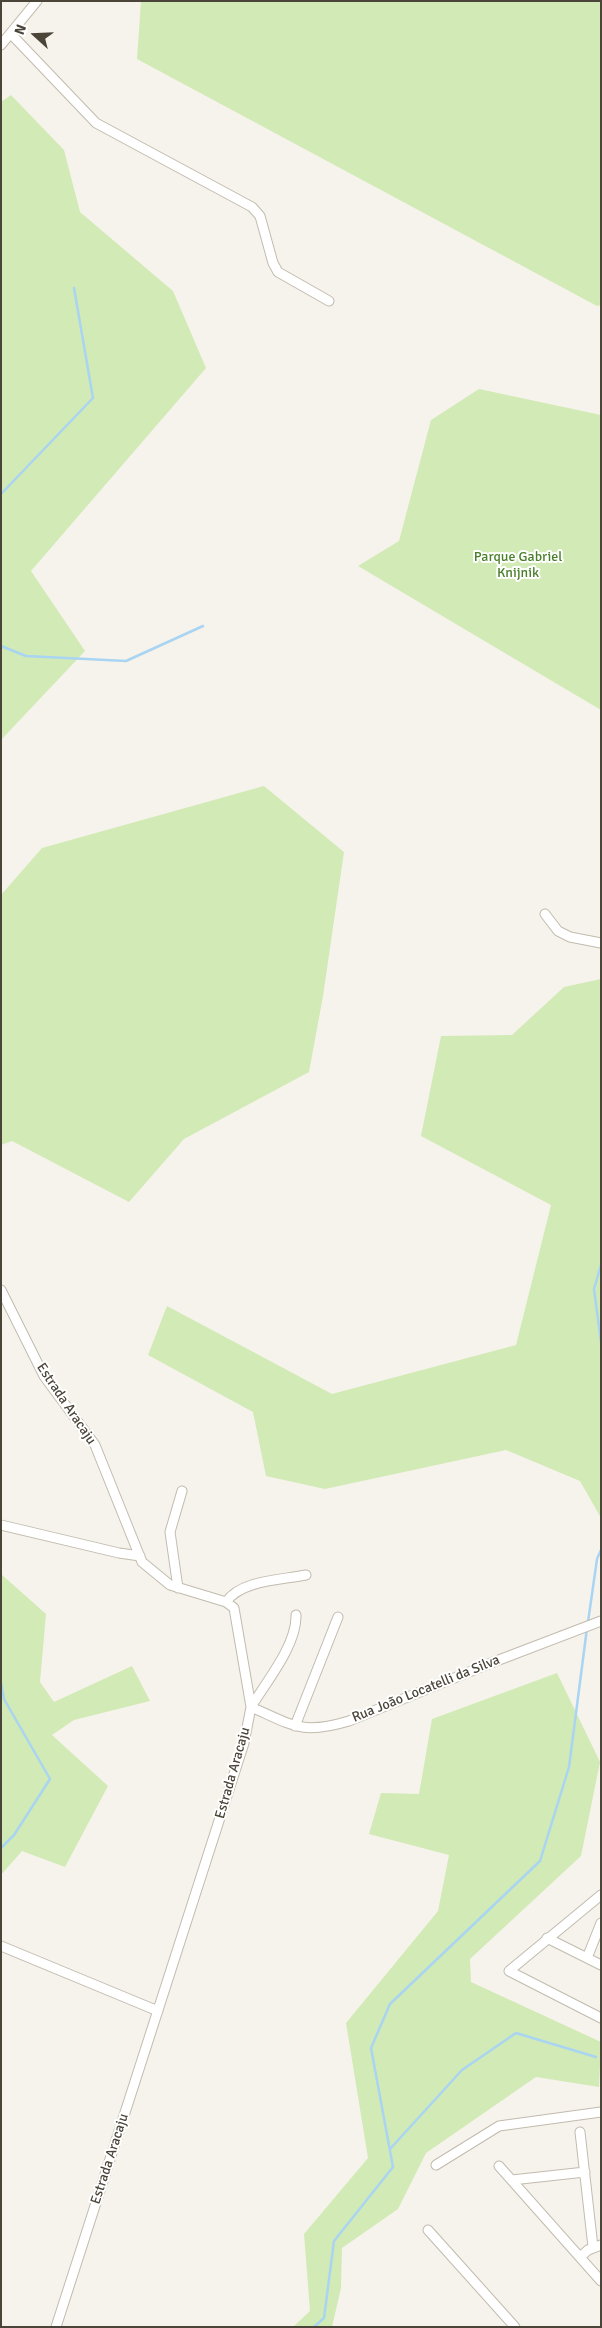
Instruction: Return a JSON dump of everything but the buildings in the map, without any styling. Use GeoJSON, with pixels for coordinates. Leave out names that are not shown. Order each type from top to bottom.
{"type":"FeatureCollection","features":[{"type":"Feature","properties":{"kind":"street"},"geometry":{"type":"LineString","coordinates":[[1,45],[37,1]]}},
{"type":"Feature","properties":{"kind":"street"},"geometry":{"type":"LineString","coordinates":[[11,34],[96,123],[252,207],[260,216],[273,263],[278,272],[329,301]]}},
{"type":"Feature","properties":{"kind":"street"},"geometry":{"type":"LineString","coordinates":[[545,914],[558,931],[570,937],[601,943]]}},
{"type":"Feature","properties":{"kind":"street","name":"Estrada Aracaju"},"geometry":{"type":"LineString","coordinates":[[1,1290],[44,1376],[95,1445],[142,1562],[170,1585],[226,1602],[234,1608],[251,1707],[244,1743],[56,2327]]}},
{"type":"Feature","properties":{"kind":"street"},"geometry":{"type":"LineString","coordinates":[[178,1588],[170,1532],[182,1491]]}},
{"type":"Feature","properties":{"kind":"street"},"geometry":{"type":"LineString","coordinates":[[1,1525],[119,1553],[140,1556]]}},
{"type":"Feature","properties":{"kind":"street"},"geometry":{"type":"LineString","coordinates":[[226,1602],[236,1592],[246,1587],[306,1575]]}},
{"type":"Feature","properties":{"kind":"street"},"geometry":{"type":"LineString","coordinates":[[251,1707],[290,1641],[296,1626],[296,1615]]}},
{"type":"Feature","properties":{"kind":"street"},"geometry":{"type":"LineString","coordinates":[[295,1726],[338,1617]]}},
{"type":"Feature","properties":{"kind":"street","name":"Rua João Locatelli da Silva"},"geometry":{"type":"LineString","coordinates":[[251,1707],[295,1726],[307,1729],[326,1728],[349,1721],[498,1660],[601,1621]]}},
{"type":"Feature","properties":{"kind":"street"},"geometry":{"type":"LineString","coordinates":[[601,1895],[508,1971],[601,2018]]}},
{"type":"Feature","properties":{"kind":"street"},"geometry":{"type":"LineString","coordinates":[[587,1958],[601,1923]]}},
{"type":"Feature","properties":{"kind":"street"},"geometry":{"type":"LineString","coordinates":[[547,1938],[601,1965]]}},
{"type":"Feature","properties":{"kind":"street"},"geometry":{"type":"LineString","coordinates":[[1,1946],[158,2011]]}},
{"type":"Feature","properties":{"kind":"street"},"geometry":{"type":"LineString","coordinates":[[436,2165],[499,2126],[601,2112]]}},
{"type":"Feature","properties":{"kind":"street"},"geometry":{"type":"LineString","coordinates":[[580,2132],[597,2246],[580,2257]]}},
{"type":"Feature","properties":{"kind":"street"},"geometry":{"type":"LineString","coordinates":[[499,2166],[601,2281]]}},
{"type":"Feature","properties":{"kind":"street"},"geometry":{"type":"LineString","coordinates":[[512,2180],[585,2172]]}},
{"type":"Feature","properties":{"kind":"street"},"geometry":{"type":"LineString","coordinates":[[428,2230],[515,2327]]}},
{"type":"Feature","properties":{"kind":"green space"},"geometry":{"type":"Polygon","coordinates":[[[141,1],[601,1],[601,305],[597,306],[137,59],[141,1]]]}},
{"type":"Feature","properties":{"kind":"green space"},"geometry":{"type":"Polygon","coordinates":[[[11,95],[64,150],[80,212],[173,291],[206,368],[31,571],[85,651],[1,740],[1,102],[11,95]]]}},
{"type":"Feature","properties":{"kind":"green space","name":"Parque Gabriel Knijnik"},"geometry":{"type":"Polygon","coordinates":[[[479,389],[601,415],[601,710],[358,566],[399,541],[431,420],[479,389]]]}},
{"type":"Feature","properties":{"kind":"green space"},"geometry":{"type":"Polygon","coordinates":[[[264,786],[344,852],[323,996],[309,1072],[184,1139],[129,1202],[12,1141],[1,1145],[1,895],[42,848],[264,786]]]}},
{"type":"Feature","properties":{"kind":"green space"},"geometry":{"type":"Polygon","coordinates":[[[601,979],[601,1518],[580,1481],[506,1450],[325,1489],[266,1476],[253,1412],[148,1355],[167,1306],[332,1394],[516,1345],[551,1205],[421,1136],[441,1036],[512,1035],[564,987],[601,979]]]}},
{"type":"Feature","properties":{"kind":"green space"},"geometry":{"type":"Polygon","coordinates":[[[1,1574],[46,1614],[40,1682],[54,1702],[132,1666],[150,1701],[74,1720],[52,1735],[108,1786],[65,1867],[22,1851],[1,1875],[1,1574]]]}},
{"type":"Feature","properties":{"kind":"green space"},"geometry":{"type":"Polygon","coordinates":[[[557,1673],[600,1762],[581,1856],[470,1959],[471,1982],[601,2042],[599,2087],[536,2077],[426,2153],[398,2209],[342,2248],[341,2288],[332,2327],[293,2327],[310,2311],[304,2234],[368,2158],[346,2023],[438,1911],[449,1855],[369,1834],[381,1793],[419,1794],[432,1719],[557,1673]]]}},
{"type":"Feature","properties":{"kind":"waterway"},"geometry":{"type":"LineString","coordinates":[[1,494],[93,398],[74,288]]}},
{"type":"Feature","properties":{"kind":"waterway"},"geometry":{"type":"LineString","coordinates":[[1,646],[26,656],[126,661],[203,626]]}},
{"type":"Feature","properties":{"kind":"waterway"},"geometry":{"type":"LineString","coordinates":[[601,1265],[594,1289],[601,1342]]}},
{"type":"Feature","properties":{"kind":"waterway"},"geometry":{"type":"LineString","coordinates":[[588,1622],[597,1559],[601,1550]]}},
{"type":"Feature","properties":{"kind":"waterway"},"geometry":{"type":"LineString","coordinates":[[314,2327],[324,2318],[334,2241],[393,2167],[371,2048],[390,2004],[540,1861],[569,1767],[587,1628]]}},
{"type":"Feature","properties":{"kind":"waterway"},"geometry":{"type":"LineString","coordinates":[[1,1683],[4,1699],[50,1779],[14,1835],[1,1848]]}},
{"type":"Feature","properties":{"kind":"waterway"},"geometry":{"type":"LineString","coordinates":[[390,2149],[462,2070],[516,2033],[596,2057]]}}]}
